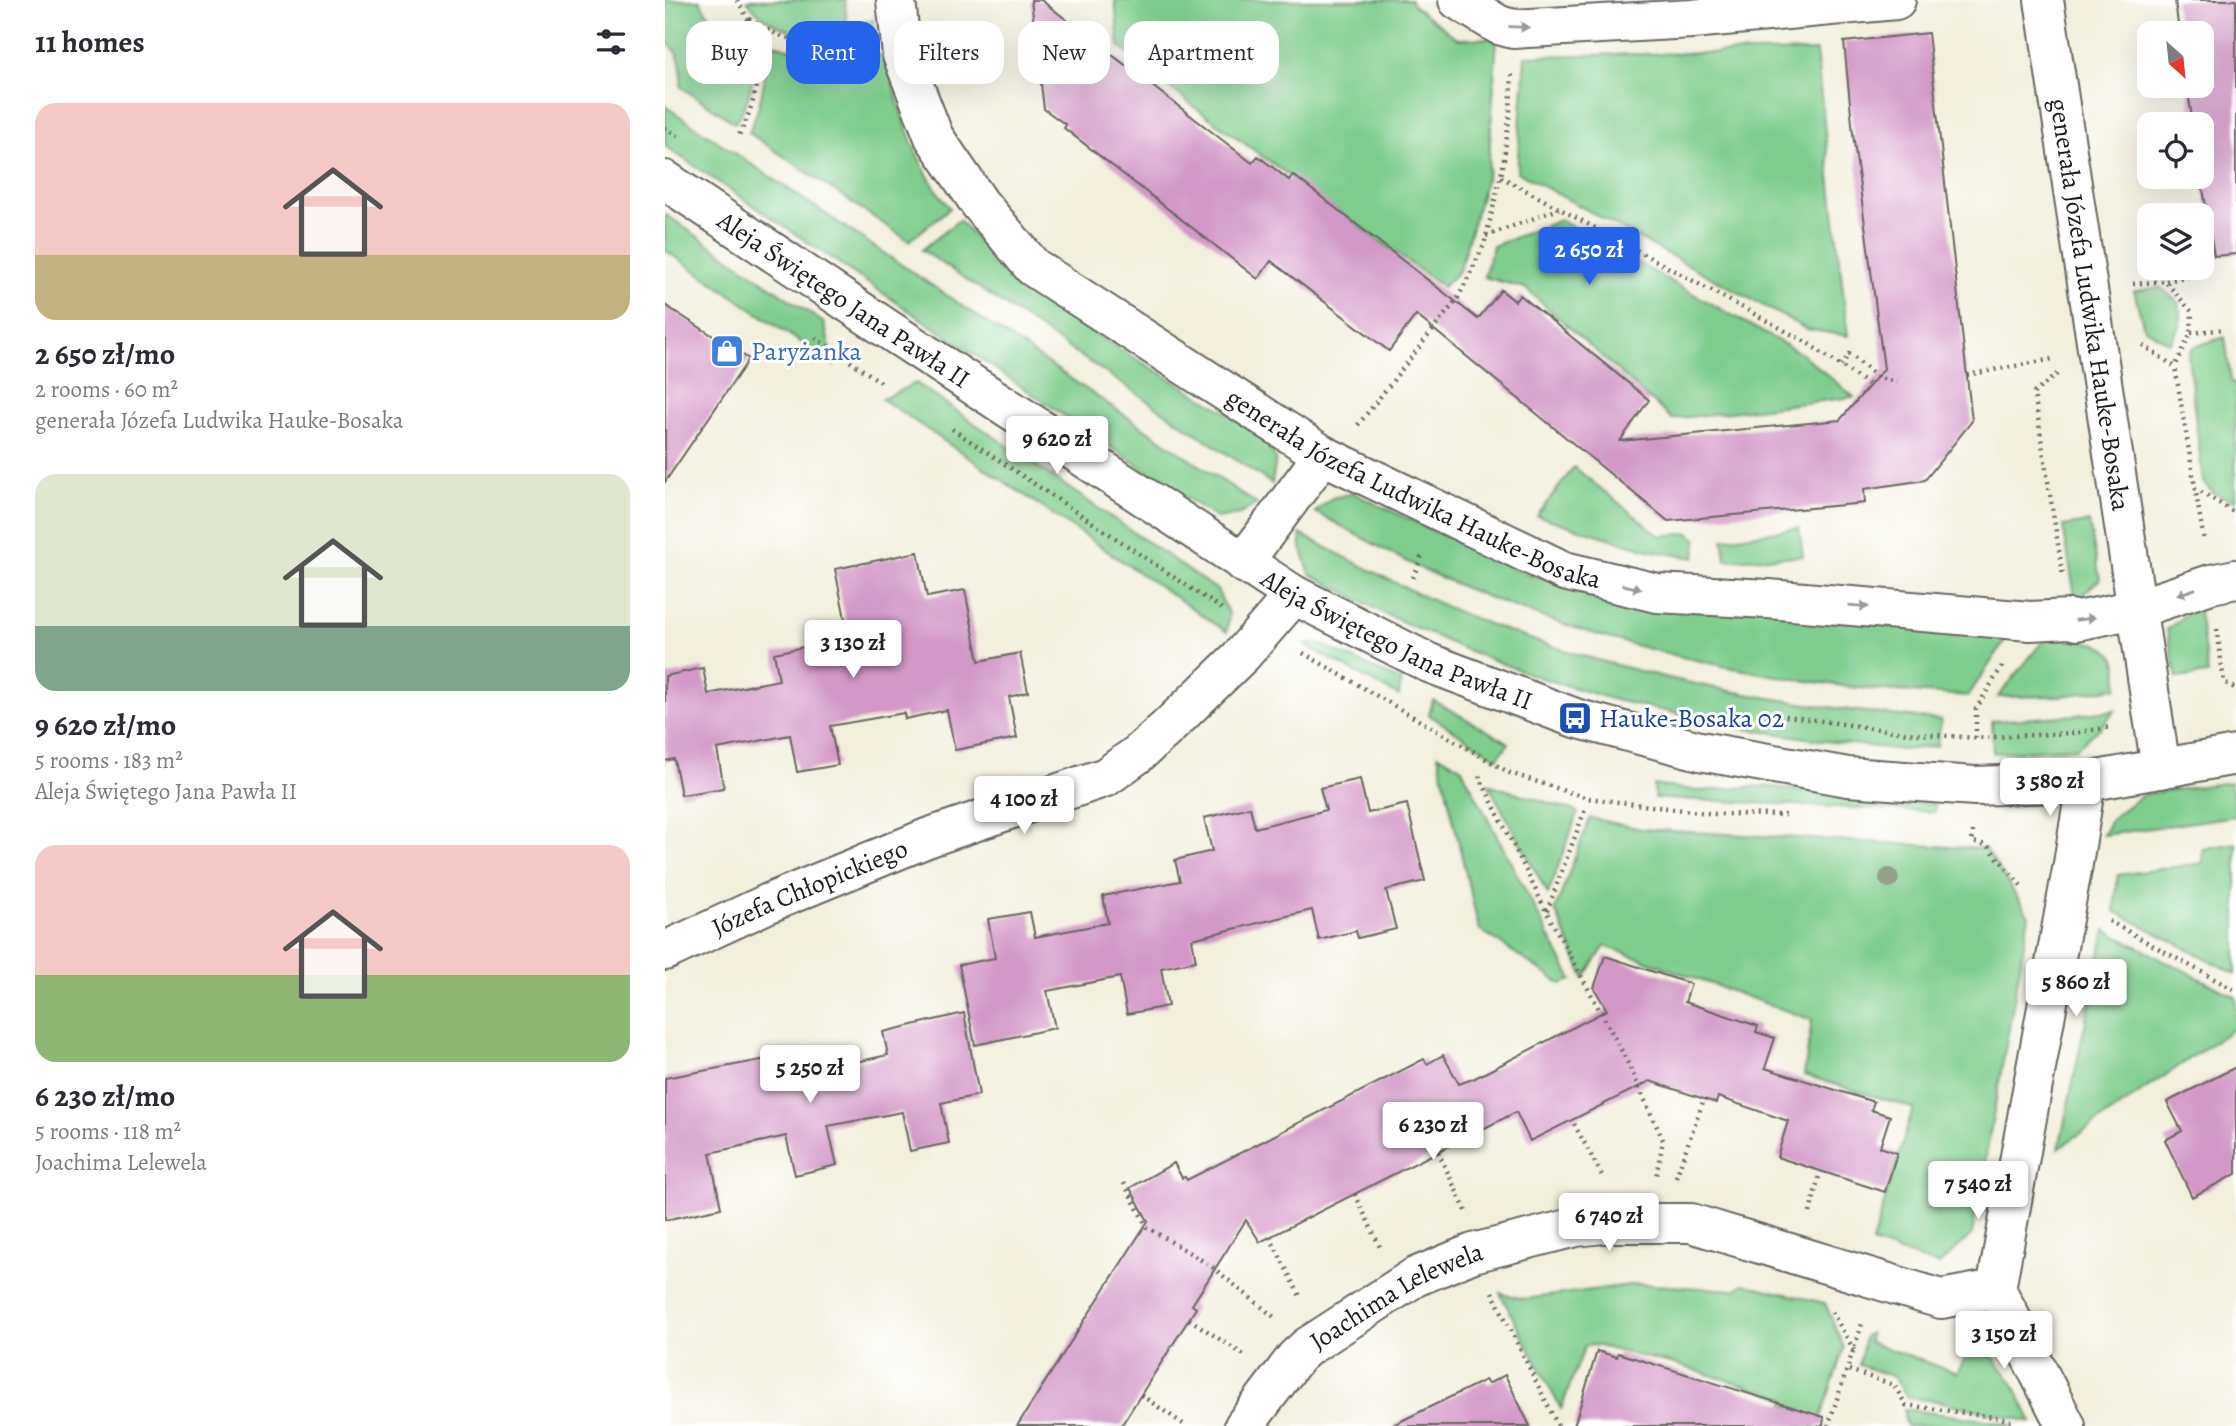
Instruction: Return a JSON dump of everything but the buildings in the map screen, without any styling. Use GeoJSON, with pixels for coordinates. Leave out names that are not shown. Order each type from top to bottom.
{"type":"FeatureCollection","features":[{"type":"Feature","properties":{"kind":"street","name":"generała Józefa Ludwika Hauke-Bosaka"},"geometry":{"type":"LineString","coordinates":[[896,0],[899,21]]}},
{"type":"Feature","properties":{"kind":"street"},"geometry":{"type":"LineString","coordinates":[[1458,0],[1499,25],[1513,29],[1692,19],[1896,0]]}},
{"type":"Feature","properties":{"kind":"street","name":"generała Józefa Ludwika Hauke-Bosaka"},"geometry":{"type":"LineString","coordinates":[[2043,0],[2161,769]]}},
{"type":"Feature","properties":{"kind":"street","name":"generała Józefa Ludwika Hauke-Bosaka"},"geometry":{"type":"LineString","coordinates":[[913,84],[934,137],[980,204],[1033,267],[1323,455],[1564,571],[1657,593],[1768,599],[2030,621],[2077,621],[2136,609]]}},
{"type":"Feature","properties":{"kind":"street","name":"Aleja Świętego Jana Pawła II"},"geometry":{"type":"LineString","coordinates":[[665,180],[1294,595],[1429,663],[1575,718],[1700,751],[1861,778],[1975,786],[2086,782],[2236,755]]}},
{"type":"Feature","properties":{"kind":"street"},"geometry":{"type":"LineString","coordinates":[[1243,563],[1323,455]]}},
{"type":"Feature","properties":{"kind":"street"},"geometry":{"type":"LineString","coordinates":[[2136,609],[2211,583],[2236,579]]}},
{"type":"Feature","properties":{"kind":"street","name":"Józefa Chłopickiego"},"geometry":{"type":"LineString","coordinates":[[665,951],[769,903],[927,838],[1106,776],[1138,754],[1168,727],[1242,655],[1294,595]]}},
{"type":"Feature","properties":{"kind":"street"},"geometry":{"type":"LineString","coordinates":[[2066,1426],[1996,1289],[2086,782]]}},
{"type":"Feature","properties":{"kind":"street","name":"Joachima Lelewela"},"geometry":{"type":"LineString","coordinates":[[1244,1426],[1296,1357],[1307,1347],[1415,1277],[1473,1253],[1576,1227],[1612,1223],[1691,1223],[1941,1299],[1996,1289]]}},
{"type":"Feature","properties":{"kind":"path"},"geometry":{"type":"LineString","coordinates":[[737,0],[750,19],[757,42],[757,92],[750,116],[737,139]]}},
{"type":"Feature","properties":{"kind":"path"},"geometry":{"type":"LineString","coordinates":[[750,19],[775,35],[803,43],[854,46],[894,41]]}},
{"type":"Feature","properties":{"kind":"path"},"geometry":{"type":"LineString","coordinates":[[1365,435],[1355,428],[1458,298],[1485,245],[1501,177],[1510,112],[1513,29]]}},
{"type":"Feature","properties":{"kind":"path"},"geometry":{"type":"LineString","coordinates":[[1501,177],[1806,342],[1869,385]]}},
{"type":"Feature","properties":{"kind":"path"},"geometry":{"type":"LineString","coordinates":[[1486,236],[1559,208]]}},
{"type":"Feature","properties":{"kind":"path"},"geometry":{"type":"LineString","coordinates":[[2130,285],[2170,280]]}},
{"type":"Feature","properties":{"kind":"path"},"geometry":{"type":"LineString","coordinates":[[2165,281],[2192,312],[2191,333],[2175,367]]}},
{"type":"Feature","properties":{"kind":"path"},"geometry":{"type":"LineString","coordinates":[[2191,333],[2224,329]]}},
{"type":"Feature","properties":{"kind":"path"},"geometry":{"type":"LineString","coordinates":[[1841,366],[1849,354],[1879,378],[1896,382]]}},
{"type":"Feature","properties":{"kind":"path"},"geometry":{"type":"LineString","coordinates":[[1967,375],[2065,357]]}},
{"type":"Feature","properties":{"kind":"path"},"geometry":{"type":"LineString","coordinates":[[2195,488],[2232,512],[2236,511]]}},
{"type":"Feature","properties":{"kind":"path"},"geometry":{"type":"LineString","coordinates":[[2198,505],[2199,514]]}},
{"type":"Feature","properties":{"kind":"path"},"geometry":{"type":"LineString","coordinates":[[1413,578],[1426,543]]}},
{"type":"Feature","properties":{"kind":"path"},"geometry":{"type":"LineString","coordinates":[[2215,618],[2224,682],[2236,689]]}},
{"type":"Feature","properties":{"kind":"path"},"geometry":{"type":"LineString","coordinates":[[1976,738],[1976,709],[2030,621]]}},
{"type":"Feature","properties":{"kind":"path"},"geometry":{"type":"LineString","coordinates":[[1479,776],[1547,913],[1624,1055],[1663,1140],[1656,1181]]}},
{"type":"Feature","properties":{"kind":"path"},"geometry":{"type":"LineString","coordinates":[[1547,913],[1586,807]]}},
{"type":"Feature","properties":{"kind":"path"},"geometry":{"type":"LineString","coordinates":[[1973,823],[1972,842],[1987,845],[2026,892]]}},
{"type":"Feature","properties":{"kind":"path"},"geometry":{"type":"LineString","coordinates":[[2107,920],[2236,991]]}},
{"type":"Feature","properties":{"kind":"path"},"geometry":{"type":"LineString","coordinates":[[1674,1183],[1704,1099]]}},
{"type":"Feature","properties":{"kind":"path"},"geometry":{"type":"LineString","coordinates":[[1574,1124],[1607,1184]]}},
{"type":"Feature","properties":{"kind":"path"},"geometry":{"type":"LineString","coordinates":[[1438,1152],[1470,1218]]}},
{"type":"Feature","properties":{"kind":"path"},"geometry":{"type":"LineString","coordinates":[[1808,1222],[1819,1177]]}},
{"type":"Feature","properties":{"kind":"path"},"geometry":{"type":"LineString","coordinates":[[1123,1183],[1147,1227],[1211,1266],[1283,1324]]}},
{"type":"Feature","properties":{"kind":"path"},"geometry":{"type":"LineString","coordinates":[[1355,1194],[1381,1249]]}},
{"type":"Feature","properties":{"kind":"path"},"geometry":{"type":"LineString","coordinates":[[1270,1237],[1305,1308]]}},
{"type":"Feature","properties":{"kind":"path"},"geometry":{"type":"LineString","coordinates":[[1494,1296],[1558,1426]]}},
{"type":"Feature","properties":{"kind":"path"},"geometry":{"type":"LineString","coordinates":[[1831,1307],[1855,1350]]}},
{"type":"Feature","properties":{"kind":"path"},"geometry":{"type":"LineString","coordinates":[[1189,1319],[1247,1357]]}},
{"type":"Feature","properties":{"kind":"path"},"geometry":{"type":"LineString","coordinates":[[1828,1426],[1849,1370],[1862,1323]]}},
{"type":"Feature","properties":{"kind":"path"},"geometry":{"type":"LineString","coordinates":[[1849,1370],[1894,1385],[1906,1405],[2001,1418],[2024,1425]]}},
{"type":"Feature","properties":{"kind":"path"},"geometry":{"type":"LineString","coordinates":[[1141,1395],[1186,1426]]}},
{"type":"Feature","properties":{"kind":"green space"},"geometry":{"type":"Polygon","coordinates":[[[665,0],[700,0],[714,18],[737,18],[738,21],[686,21],[686,84],[751,84],[743,110],[735,123],[681,87],[678,55],[665,41],[665,0]]]}},
{"type":"Feature","properties":{"kind":"green space"},"geometry":{"type":"Polygon","coordinates":[[[747,0],[845,0],[847,21],[786,21],[786,29],[758,13],[747,0]]]}},
{"type":"Feature","properties":{"kind":"green space"},"geometry":{"type":"Polygon","coordinates":[[[1115,0],[1411,0],[1413,5],[1458,39],[1497,38],[1488,172],[1459,271],[1443,287],[1166,84],[1279,84],[1279,21],[1124,21],[1124,50],[1119,46],[1115,0]]]}},
{"type":"Feature","properties":{"kind":"green space"},"geometry":{"type":"Polygon","coordinates":[[[772,43],[786,47],[786,84],[880,84],[881,55],[888,65],[898,103],[919,159],[938,193],[950,208],[909,241],[749,133],[763,84],[772,84],[772,43]]]}},
{"type":"Feature","properties":{"kind":"green space"},"geometry":{"type":"Polygon","coordinates":[[[1816,51],[1848,336],[1806,329],[1517,172],[1525,56],[1816,51]]]}},
{"type":"Feature","properties":{"kind":"green space"},"geometry":{"type":"Polygon","coordinates":[[[665,106],[1257,504],[1240,514],[1216,518],[665,146],[665,106]]]}},
{"type":"Feature","properties":{"kind":"green space"},"geometry":{"type":"Polygon","coordinates":[[[665,214],[824,323],[834,365],[665,250],[665,214]]]}},
{"type":"Feature","properties":{"kind":"green space"},"geometry":{"type":"Polygon","coordinates":[[[959,220],[1020,286],[1069,319],[1240,420],[1266,442],[1276,458],[1272,484],[922,250],[959,220]]]}},
{"type":"Feature","properties":{"kind":"green space"},"geometry":{"type":"Polygon","coordinates":[[[1560,220],[1802,354],[1854,397],[1672,419],[1525,288],[1484,277],[1493,246],[1560,220]]]}},
{"type":"Feature","properties":{"kind":"green space"},"geometry":{"type":"Polygon","coordinates":[[[2160,287],[2180,304],[2180,326],[2169,343],[2144,328],[2134,291],[2160,287]]]}},
{"type":"Feature","properties":{"kind":"green space"},"geometry":{"type":"Polygon","coordinates":[[[2225,337],[2231,381],[2236,385],[2235,501],[2213,493],[2203,482],[2188,355],[2193,347],[2225,337]]]}},
{"type":"Feature","properties":{"kind":"green space"},"geometry":{"type":"Polygon","coordinates":[[[916,383],[1217,590],[1229,614],[1227,632],[882,399],[916,383]]]}},
{"type":"Feature","properties":{"kind":"green space"},"geometry":{"type":"Polygon","coordinates":[[[1574,467],[1660,536],[1689,533],[1697,540],[1695,558],[1648,550],[1537,516],[1574,467]]]}},
{"type":"Feature","properties":{"kind":"green space"},"geometry":{"type":"Polygon","coordinates":[[[1353,493],[1528,575],[2003,633],[2005,641],[1968,696],[1851,687],[1690,659],[1585,631],[1483,595],[1418,567],[1315,512],[1332,498],[1353,493]]]}},
{"type":"Feature","properties":{"kind":"green space"},"geometry":{"type":"Polygon","coordinates":[[[2089,522],[2100,579],[2081,596],[2075,597],[2063,526],[2089,522]]]}},
{"type":"Feature","properties":{"kind":"green space"},"geometry":{"type":"Polygon","coordinates":[[[1799,528],[1803,556],[1726,560],[1723,539],[1799,528]]]}},
{"type":"Feature","properties":{"kind":"green space"},"geometry":{"type":"Polygon","coordinates":[[[1300,534],[1435,602],[1536,641],[1592,659],[1707,687],[1824,707],[1941,720],[1937,746],[1903,750],[1747,729],[1615,700],[1535,676],[1464,649],[1385,614],[1310,574],[1301,548],[1300,534]]]}},
{"type":"Feature","properties":{"kind":"green space"},"geometry":{"type":"Polygon","coordinates":[[[2198,604],[2208,674],[2177,678],[2167,630],[2198,604]]]}},
{"type":"Feature","properties":{"kind":"green space"},"geometry":{"type":"Polygon","coordinates":[[[2046,637],[2097,644],[2106,649],[2117,664],[2117,688],[2062,696],[1998,697],[2046,637]]]}},
{"type":"Feature","properties":{"kind":"green space"},"geometry":{"type":"Polygon","coordinates":[[[1303,644],[1320,644],[1401,681],[1399,696],[1303,644]]]}},
{"type":"Feature","properties":{"kind":"green space"},"geometry":{"type":"Polygon","coordinates":[[[1433,700],[1509,743],[1497,758],[1429,715],[1433,700]]]}},
{"type":"Feature","properties":{"kind":"green space"},"geometry":{"type":"Polygon","coordinates":[[[2115,710],[2099,729],[2076,748],[1993,753],[1992,721],[2115,710]]]}},
{"type":"Feature","properties":{"kind":"green space"},"geometry":{"type":"Polygon","coordinates":[[[1438,755],[1461,767],[1572,980],[1561,984],[1479,929],[1438,755]]]}},
{"type":"Feature","properties":{"kind":"green space"},"geometry":{"type":"Polygon","coordinates":[[[2230,782],[2236,816],[2103,835],[2112,818],[2144,794],[2230,782]]]}},
{"type":"Feature","properties":{"kind":"green space"},"geometry":{"type":"Polygon","coordinates":[[[1488,784],[1578,812],[1548,894],[1488,784]]]}},
{"type":"Feature","properties":{"kind":"green space"},"geometry":{"type":"Polygon","coordinates":[[[1654,785],[1700,791],[1763,786],[1935,804],[1935,812],[1655,798],[1654,785]]]}},
{"type":"Feature","properties":{"kind":"green space"},"geometry":{"type":"Polygon","coordinates":[[[1590,818],[1642,829],[1986,849],[2029,916],[1972,1234],[1939,1265],[1872,1243],[1913,1108],[1804,1075],[1812,1020],[1605,946],[1584,978],[1555,910],[1590,818]]]}},
{"type":"Feature","properties":{"kind":"green space"},"geometry":{"type":"Polygon","coordinates":[[[2236,843],[2236,974],[2114,911],[2118,875],[2203,863],[2202,849],[2236,843]]]}},
{"type":"Feature","properties":{"kind":"green space"},"geometry":{"type":"Polygon","coordinates":[[[2105,930],[2236,997],[2236,1027],[2059,1148],[2105,930]]]}},
{"type":"Feature","properties":{"kind":"green space"},"geometry":{"type":"Polygon","coordinates":[[[1637,1284],[1735,1290],[1743,1284],[1825,1303],[1844,1348],[1818,1426],[1798,1426],[1803,1410],[1784,1405],[1786,1398],[1674,1364],[1594,1345],[1585,1346],[1561,1409],[1500,1293],[1524,1299],[1637,1284]]]}},
{"type":"Feature","properties":{"kind":"green space"},"geometry":{"type":"Polygon","coordinates":[[[1870,1333],[1869,1342],[1957,1373],[1971,1348],[1993,1357],[2013,1383],[2032,1422],[1937,1401],[1908,1398],[1894,1377],[1859,1365],[1865,1336],[1870,1333]]]}},
{"type":"Feature","properties":{"kind":"green space"},"geometry":{"type":"Polygon","coordinates":[[[1904,1409],[2000,1422],[2013,1426],[1907,1426],[1904,1409]]]}},
{"type":"Feature","properties":{"kind":"place","name":"Paryżanka"},"geometry":{"type":"Point","coordinates":[727,351]}},
{"type":"Feature","properties":{"kind":"place","name":"Hauke-Bosaka 02"},"geometry":{"type":"Point","coordinates":[1575,718]}}]}
